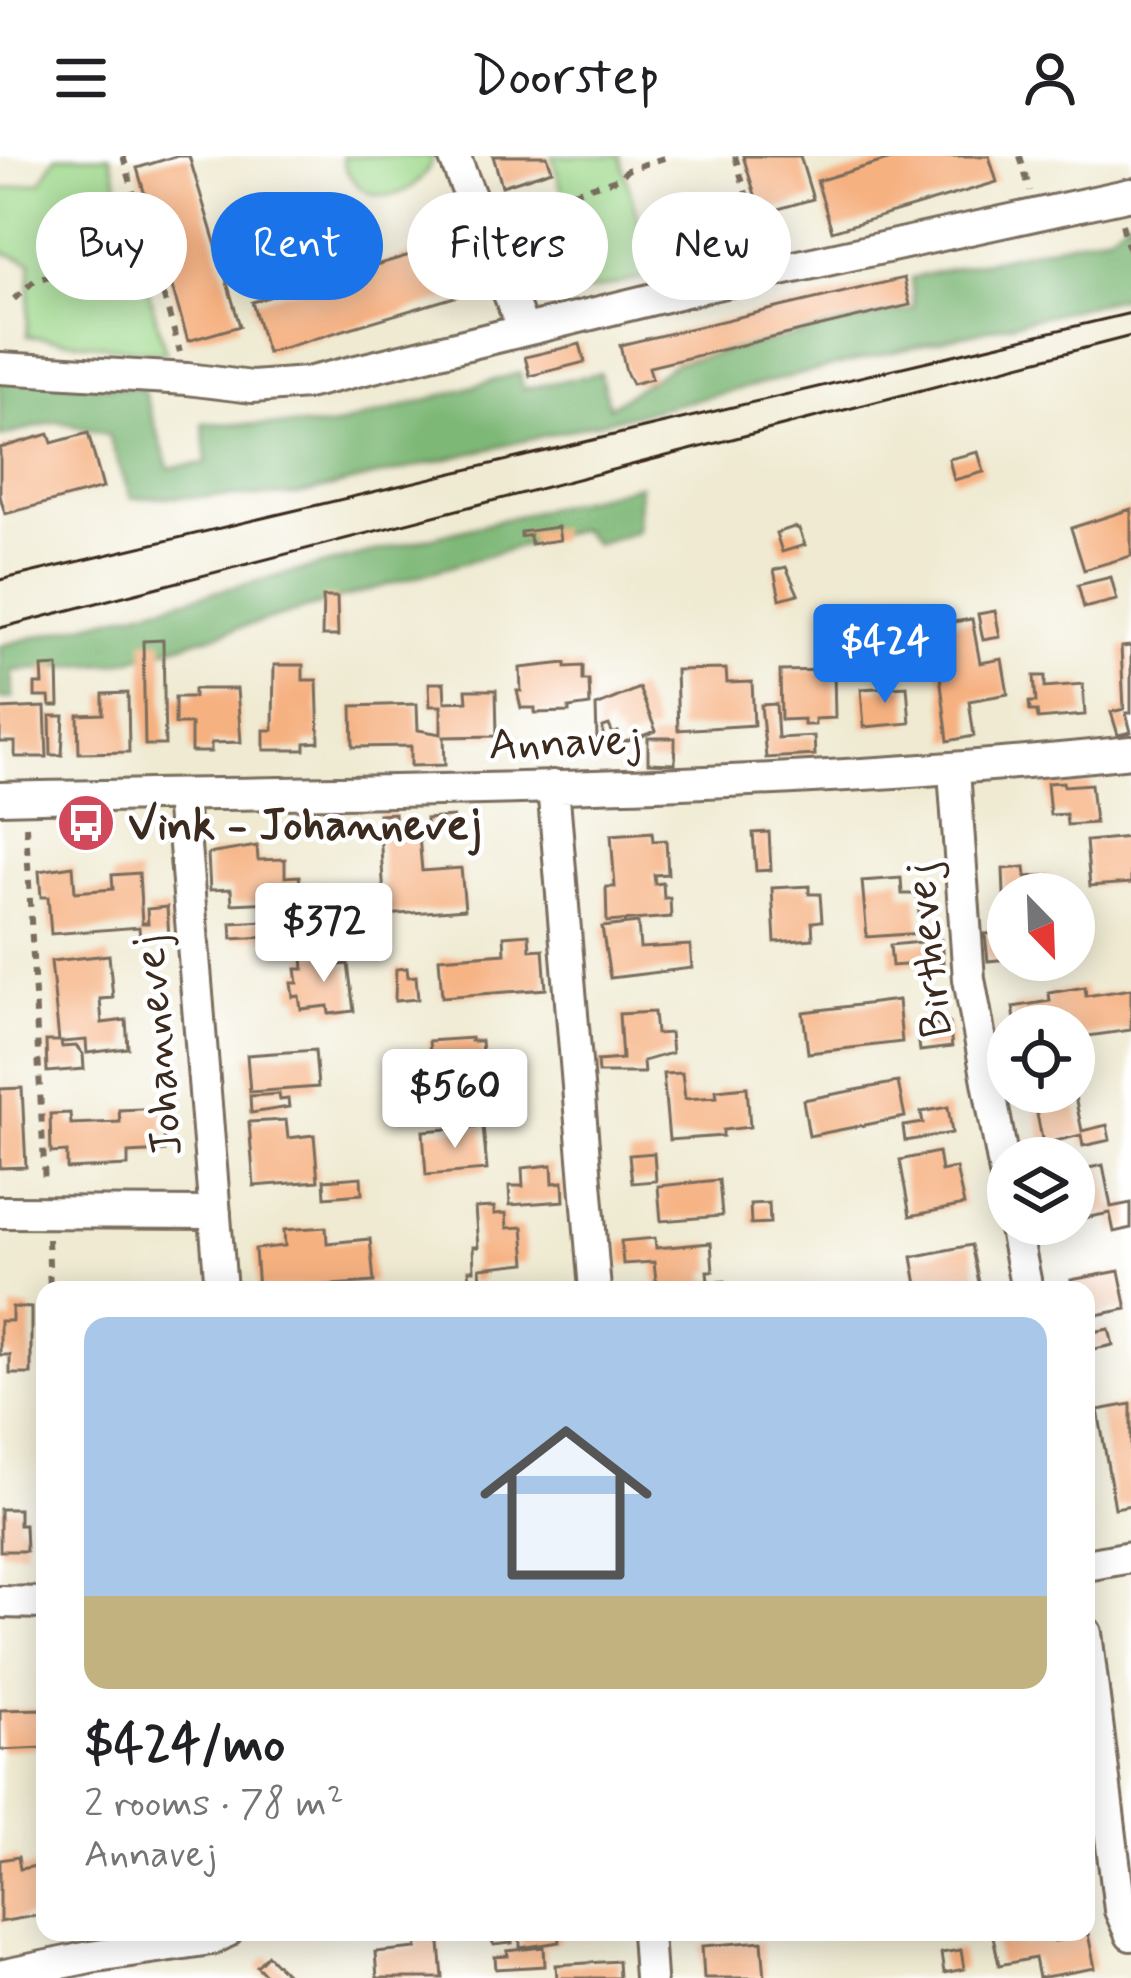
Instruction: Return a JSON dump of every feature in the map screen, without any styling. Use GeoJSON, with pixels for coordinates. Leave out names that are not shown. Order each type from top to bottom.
{"type":"FeatureCollection","features":[{"type":"Feature","properties":{"kind":"street"},"geometry":{"type":"LineString","coordinates":[[454,156],[468,192]]}},
{"type":"Feature","properties":{"kind":"street"},"geometry":{"type":"LineString","coordinates":[[791,267],[1131,194]]}},
{"type":"Feature","properties":{"kind":"street"},"geometry":{"type":"LineString","coordinates":[[511,300],[523,329]]}},
{"type":"Feature","properties":{"kind":"street"},"geometry":{"type":"LineString","coordinates":[[0,368],[252,387],[307,383],[648,300]]}},
{"type":"Feature","properties":{"kind":"street","name":"Annavej"},"geometry":{"type":"LineString","coordinates":[[12,798],[954,771],[1131,752]]}},
{"type":"Feature","properties":{"kind":"street","name":"Birthevej"},"geometry":{"type":"LineString","coordinates":[[954,771],[969,979],[998,1137]]}},
{"type":"Feature","properties":{"kind":"street"},"geometry":{"type":"LineString","coordinates":[[553,786],[594,1281]]}},
{"type":"Feature","properties":{"kind":"street","name":"Johannevej"},"geometry":{"type":"LineString","coordinates":[[181,796],[220,1281]]}},
{"type":"Feature","properties":{"kind":"street"},"geometry":{"type":"LineString","coordinates":[[0,1212],[215,1214]]}},
{"type":"Feature","properties":{"kind":"street"},"geometry":{"type":"LineString","coordinates":[[1019,1245],[1025,1281]]}},
{"type":"Feature","properties":{"kind":"street"},"geometry":{"type":"LineString","coordinates":[[1095,1563],[1131,1557]]}},
{"type":"Feature","properties":{"kind":"street"},"geometry":{"type":"LineString","coordinates":[[0,1602],[36,1603]]}},
{"type":"Feature","properties":{"kind":"street"},"geometry":{"type":"LineString","coordinates":[[1095,1707],[1120,1910],[1131,1935]]}},
{"type":"Feature","properties":{"kind":"street"},"geometry":{"type":"LineString","coordinates":[[0,1976],[198,1941]]}},
{"type":"Feature","properties":{"kind":"street"},"geometry":{"type":"LineString","coordinates":[[648,1941],[650,1978]]}},
{"type":"Feature","properties":{"kind":"path"},"geometry":{"type":"LineString","coordinates":[[123,156],[133,192]]}},
{"type":"Feature","properties":{"kind":"path"},"geometry":{"type":"LineString","coordinates":[[735,156],[746,192]]}},
{"type":"Feature","properties":{"kind":"path"},"geometry":{"type":"LineString","coordinates":[[573,192],[667,158]]}},
{"type":"Feature","properties":{"kind":"path"},"geometry":{"type":"LineString","coordinates":[[1127,243],[1131,258]]}},
{"type":"Feature","properties":{"kind":"path"},"geometry":{"type":"LineString","coordinates":[[14,299],[36,280]]}},
{"type":"Feature","properties":{"kind":"path"},"geometry":{"type":"LineString","coordinates":[[165,300],[187,379]]}},
{"type":"Feature","properties":{"kind":"path"},"geometry":{"type":"LineString","coordinates":[[12,798],[50,1281]]}},
{"type":"Feature","properties":{"kind":"green space"},"geometry":{"type":"Polygon","coordinates":[[[56,156],[110,156],[120,192],[36,192],[36,300],[151,300],[166,353],[27,336],[31,262],[0,251],[0,190],[41,182],[56,156]]]}},
{"type":"Feature","properties":{"kind":"green space"},"geometry":{"type":"Polygon","coordinates":[[[342,156],[433,156],[413,186],[385,196],[358,186],[342,156]]]}},
{"type":"Feature","properties":{"kind":"green space"},"geometry":{"type":"Polygon","coordinates":[[[552,156],[620,156],[632,198],[632,280],[608,286],[608,192],[562,192],[552,156]]]}},
{"type":"Feature","properties":{"kind":"green space"},"geometry":{"type":"Polygon","coordinates":[[[1131,216],[1131,295],[298,495],[131,498],[108,435],[58,421],[0,437],[0,376],[143,389],[169,468],[207,463],[203,423],[332,427],[520,373],[523,389],[600,373],[609,407],[676,363],[914,308],[911,278],[1110,233],[1131,216]]]}},
{"type":"Feature","properties":{"kind":"green space"},"geometry":{"type":"Polygon","coordinates":[[[640,485],[637,531],[595,544],[580,529],[118,663],[12,671],[13,698],[0,699],[0,646],[640,485]]]}},
{"type":"Feature","properties":{"kind":"building"},"geometry":{"type":"Polygon","coordinates":[[[189,156],[211,229],[211,300],[232,300],[240,326],[188,341],[176,300],[187,300],[187,192],[144,192],[137,168],[189,156]]]}},
{"type":"Feature","properties":{"kind":"building"},"geometry":{"type":"Polygon","coordinates":[[[493,156],[547,156],[552,170],[502,186],[493,156]]]}},
{"type":"Feature","properties":{"kind":"building"},"geometry":{"type":"Polygon","coordinates":[[[743,156],[800,156],[813,199],[791,205],[791,192],[754,192],[743,156]]]}},
{"type":"Feature","properties":{"kind":"building"},"geometry":{"type":"Polygon","coordinates":[[[901,156],[989,156],[997,182],[832,231],[817,181],[901,156]]]}},
{"type":"Feature","properties":{"kind":"building"},"geometry":{"type":"Polygon","coordinates":[[[407,256],[407,300],[445,300],[267,353],[252,302],[383,300],[383,263],[407,256]]]}},
{"type":"Feature","properties":{"kind":"building"},"geometry":{"type":"Polygon","coordinates":[[[904,278],[910,305],[649,367],[652,379],[632,384],[626,372],[620,345],[904,278]]]}},
{"type":"Feature","properties":{"kind":"building"},"geometry":{"type":"Polygon","coordinates":[[[580,344],[585,362],[530,376],[525,357],[580,344]]]}},
{"type":"Feature","properties":{"kind":"building"},"geometry":{"type":"Polygon","coordinates":[[[88,433],[103,488],[5,514],[0,496],[0,448],[49,434],[52,443],[88,433]]]}},
{"type":"Feature","properties":{"kind":"building"},"geometry":{"type":"Polygon","coordinates":[[[978,452],[984,472],[954,480],[949,459],[978,452]]]}},
{"type":"Feature","properties":{"kind":"building"},"geometry":{"type":"Polygon","coordinates":[[[1131,509],[1131,556],[1084,570],[1071,528],[1131,509]]]}},
{"type":"Feature","properties":{"kind":"building"},"geometry":{"type":"Polygon","coordinates":[[[558,527],[560,540],[531,544],[530,535],[521,537],[521,532],[558,527]]]}},
{"type":"Feature","properties":{"kind":"building"},"geometry":{"type":"Polygon","coordinates":[[[794,527],[805,545],[782,552],[776,533],[794,527]]]}},
{"type":"Feature","properties":{"kind":"building"},"geometry":{"type":"Polygon","coordinates":[[[786,567],[798,594],[780,599],[774,570],[786,567]]]}},
{"type":"Feature","properties":{"kind":"building"},"geometry":{"type":"Polygon","coordinates":[[[1111,577],[1117,600],[1084,608],[1078,585],[1111,577]]]}},
{"type":"Feature","properties":{"kind":"building"},"geometry":{"type":"Polygon","coordinates":[[[323,597],[337,597],[338,636],[322,636],[323,597]]]}},
{"type":"Feature","properties":{"kind":"building"},"geometry":{"type":"Polygon","coordinates":[[[995,611],[1000,637],[983,640],[978,614],[995,611]]]}},
{"type":"Feature","properties":{"kind":"building"},"geometry":{"type":"Polygon","coordinates":[[[972,619],[980,663],[1002,659],[1008,694],[969,701],[974,736],[948,741],[934,625],[972,619]]]}},
{"type":"Feature","properties":{"kind":"building"},"geometry":{"type":"Polygon","coordinates":[[[163,640],[165,745],[145,745],[143,641],[163,640]]]}},
{"type":"Feature","properties":{"kind":"building"},"geometry":{"type":"Polygon","coordinates":[[[1131,646],[1131,713],[1126,713],[1131,732],[1118,735],[1111,712],[1124,709],[1121,647],[1131,646]]]}},
{"type":"Feature","properties":{"kind":"building"},"geometry":{"type":"Polygon","coordinates":[[[566,663],[566,667],[583,666],[590,705],[569,708],[569,712],[535,713],[535,708],[521,708],[520,668],[566,663]]]}},
{"type":"Feature","properties":{"kind":"building"},"geometry":{"type":"Polygon","coordinates":[[[274,665],[303,665],[303,680],[317,680],[319,742],[305,743],[305,750],[264,750],[264,730],[273,730],[274,665]]]}},
{"type":"Feature","properties":{"kind":"building"},"geometry":{"type":"Polygon","coordinates":[[[58,666],[59,706],[50,706],[49,697],[35,697],[35,684],[43,684],[42,667],[58,666]]]}},
{"type":"Feature","properties":{"kind":"building"},"geometry":{"type":"Polygon","coordinates":[[[726,669],[727,683],[752,682],[754,725],[678,730],[676,670],[726,669]]]}},
{"type":"Feature","properties":{"kind":"building"},"geometry":{"type":"Polygon","coordinates":[[[834,670],[835,718],[815,719],[815,725],[804,725],[804,719],[781,720],[780,671],[834,670]]]}},
{"type":"Feature","properties":{"kind":"building"},"geometry":{"type":"Polygon","coordinates":[[[1034,676],[1045,676],[1045,687],[1083,684],[1085,715],[1038,719],[1029,702],[1036,702],[1034,676]]]}},
{"type":"Feature","properties":{"kind":"building"},"geometry":{"type":"Polygon","coordinates":[[[429,683],[444,683],[445,702],[467,701],[466,690],[496,690],[497,736],[444,737],[445,765],[411,766],[411,746],[353,747],[352,706],[417,704],[418,730],[441,734],[441,706],[430,706],[429,683]]]}},
{"type":"Feature","properties":{"kind":"building"},"geometry":{"type":"Polygon","coordinates":[[[907,686],[910,723],[864,727],[861,689],[907,686]]]}},
{"type":"Feature","properties":{"kind":"building"},"geometry":{"type":"Polygon","coordinates":[[[639,688],[656,731],[622,743],[609,725],[597,739],[596,706],[639,688]]]}},
{"type":"Feature","properties":{"kind":"building"},"geometry":{"type":"Polygon","coordinates":[[[194,689],[237,689],[241,742],[211,743],[211,752],[191,752],[191,724],[175,724],[175,697],[194,697],[194,689]]]}},
{"type":"Feature","properties":{"kind":"building"},"geometry":{"type":"Polygon","coordinates":[[[128,693],[129,752],[79,753],[78,715],[103,714],[103,694],[128,693]]]}},
{"type":"Feature","properties":{"kind":"building"},"geometry":{"type":"Polygon","coordinates":[[[776,704],[778,738],[814,736],[815,755],[766,758],[761,705],[776,704]]]}},
{"type":"Feature","properties":{"kind":"building"},"geometry":{"type":"Polygon","coordinates":[[[45,707],[47,757],[15,757],[15,742],[0,742],[0,709],[45,707]]]}},
{"type":"Feature","properties":{"kind":"building"},"geometry":{"type":"Polygon","coordinates":[[[50,716],[64,716],[62,755],[51,755],[50,716]]]}},
{"type":"Feature","properties":{"kind":"building"},"geometry":{"type":"Polygon","coordinates":[[[648,738],[675,738],[675,764],[648,763],[648,738]]]}},
{"type":"Feature","properties":{"kind":"building"},"geometry":{"type":"Polygon","coordinates":[[[1063,782],[1064,786],[1091,784],[1095,823],[1067,825],[1066,814],[1050,815],[1047,783],[1063,782]]]}},
{"type":"Feature","properties":{"kind":"building"},"geometry":{"type":"Polygon","coordinates":[[[394,813],[396,838],[419,836],[422,871],[461,868],[465,909],[385,915],[379,814],[394,813]]]}},
{"type":"Feature","properties":{"kind":"building"},"geometry":{"type":"Polygon","coordinates":[[[453,817],[454,831],[427,834],[426,819],[453,817]]]}},
{"type":"Feature","properties":{"kind":"building"},"geometry":{"type":"Polygon","coordinates":[[[652,832],[653,841],[666,840],[668,874],[654,875],[655,884],[663,883],[664,898],[670,898],[671,917],[607,922],[606,887],[615,887],[611,835],[652,832]]]}},
{"type":"Feature","properties":{"kind":"building"},"geometry":{"type":"Polygon","coordinates":[[[769,832],[771,870],[756,871],[753,833],[769,832]]]}},
{"type":"Feature","properties":{"kind":"building"},"geometry":{"type":"Polygon","coordinates":[[[1131,837],[1131,883],[1095,886],[1086,841],[1131,837]]]}},
{"type":"Feature","properties":{"kind":"building"},"geometry":{"type":"Polygon","coordinates":[[[257,846],[258,860],[285,859],[285,877],[299,876],[305,917],[276,919],[275,902],[232,904],[231,889],[210,890],[208,854],[257,846]]]}},
{"type":"Feature","properties":{"kind":"building"},"geometry":{"type":"Polygon","coordinates":[[[73,866],[75,892],[113,889],[112,875],[139,873],[142,923],[148,923],[147,909],[167,907],[169,938],[140,940],[139,927],[51,934],[48,897],[41,897],[39,871],[73,866]]]}},
{"type":"Feature","properties":{"kind":"building"},"geometry":{"type":"Polygon","coordinates":[[[1025,867],[1026,873],[1003,873],[1003,869],[1025,867]]]}},
{"type":"Feature","properties":{"kind":"building"},"geometry":{"type":"Polygon","coordinates":[[[901,878],[902,894],[917,894],[921,933],[867,937],[862,881],[901,878]]]}},
{"type":"Feature","properties":{"kind":"building"},"geometry":{"type":"Polygon","coordinates":[[[809,886],[809,894],[820,894],[822,921],[812,922],[813,939],[775,942],[772,888],[809,886]]]}},
{"type":"Feature","properties":{"kind":"building"},"geometry":{"type":"Polygon","coordinates":[[[265,921],[266,937],[232,939],[231,923],[265,921]]]}},
{"type":"Feature","properties":{"kind":"building"},"geometry":{"type":"Polygon","coordinates":[[[638,923],[640,948],[690,945],[692,968],[610,978],[602,927],[638,923]]]}},
{"type":"Feature","properties":{"kind":"building"},"geometry":{"type":"Polygon","coordinates":[[[529,934],[530,950],[543,949],[546,989],[442,997],[439,958],[505,953],[504,936],[529,934]]]}},
{"type":"Feature","properties":{"kind":"building"},"geometry":{"type":"Polygon","coordinates":[[[941,940],[943,962],[892,966],[890,945],[941,940]]]}},
{"type":"Feature","properties":{"kind":"building"},"geometry":{"type":"Polygon","coordinates":[[[328,954],[330,966],[348,964],[354,1011],[329,1014],[328,1006],[301,1009],[299,996],[293,997],[291,983],[298,983],[296,969],[304,969],[303,957],[328,954]]]}},
{"type":"Feature","properties":{"kind":"building"},"geometry":{"type":"Polygon","coordinates":[[[109,955],[113,998],[100,999],[102,1023],[126,1020],[128,1048],[87,1053],[86,1040],[61,1042],[62,1047],[76,1046],[83,1054],[84,1069],[47,1072],[46,1041],[59,1041],[51,961],[109,955]]]}},
{"type":"Feature","properties":{"kind":"building"},"geometry":{"type":"Polygon","coordinates":[[[407,968],[408,977],[416,976],[418,999],[395,1001],[396,969],[407,968]]]}},
{"type":"Feature","properties":{"kind":"building"},"geometry":{"type":"Polygon","coordinates":[[[1085,987],[1086,996],[1131,989],[1131,1030],[1095,1035],[1095,1005],[1025,1005],[1050,1001],[1049,993],[1085,987]]]}},
{"type":"Feature","properties":{"kind":"building"},"geometry":{"type":"Polygon","coordinates":[[[898,1000],[902,1042],[808,1053],[803,1012],[898,1000]]]}},
{"type":"Feature","properties":{"kind":"building"},"geometry":{"type":"Polygon","coordinates":[[[654,1012],[656,1034],[670,1033],[672,1053],[643,1061],[644,1073],[598,1073],[597,1061],[622,1059],[619,1014],[654,1012]]]}},
{"type":"Feature","properties":{"kind":"building"},"geometry":{"type":"Polygon","coordinates":[[[949,1023],[952,1047],[920,1051],[917,1027],[949,1023]]]}},
{"type":"Feature","properties":{"kind":"building"},"geometry":{"type":"Polygon","coordinates":[[[429,1041],[481,1041],[482,1053],[486,1053],[488,1080],[433,1085],[429,1041]]]}},
{"type":"Feature","properties":{"kind":"building"},"geometry":{"type":"Polygon","coordinates":[[[315,1050],[318,1087],[250,1092],[247,1055],[315,1050]]]}},
{"type":"Feature","properties":{"kind":"building"},"geometry":{"type":"Polygon","coordinates":[[[682,1073],[685,1099],[717,1097],[716,1090],[747,1087],[750,1127],[723,1130],[723,1136],[669,1140],[663,1074],[682,1073]]]}},
{"type":"Feature","properties":{"kind":"building"},"geometry":{"type":"Polygon","coordinates":[[[898,1082],[905,1117],[809,1136],[803,1100],[898,1082]]]}},
{"type":"Feature","properties":{"kind":"building"},"geometry":{"type":"Polygon","coordinates":[[[22,1088],[26,1167],[0,1168],[0,1089],[22,1088]]]}},
{"type":"Feature","properties":{"kind":"building"},"geometry":{"type":"Polygon","coordinates":[[[279,1094],[280,1100],[288,1099],[289,1107],[251,1113],[250,1096],[279,1094]]]}},
{"type":"Feature","properties":{"kind":"building"},"geometry":{"type":"Polygon","coordinates":[[[431,1100],[433,1115],[399,1118],[397,1104],[431,1100]]]}},
{"type":"Feature","properties":{"kind":"building"},"geometry":{"type":"Polygon","coordinates":[[[948,1107],[952,1133],[905,1141],[903,1126],[923,1123],[921,1112],[948,1107]]]}},
{"type":"Feature","properties":{"kind":"building"},"geometry":{"type":"Polygon","coordinates":[[[163,1108],[165,1151],[128,1153],[128,1166],[67,1169],[67,1152],[51,1153],[50,1114],[70,1113],[71,1124],[120,1122],[119,1110],[163,1108]]]}},
{"type":"Feature","properties":{"kind":"building"},"geometry":{"type":"Polygon","coordinates":[[[1037,1113],[1078,1113],[1082,1131],[1107,1125],[1110,1140],[1095,1143],[1095,1137],[1081,1135],[1042,1137],[1037,1113]]]}},
{"type":"Feature","properties":{"kind":"building"},"geometry":{"type":"Polygon","coordinates":[[[286,1120],[288,1138],[314,1135],[318,1181],[254,1186],[249,1122],[286,1120]]]}},
{"type":"Feature","properties":{"kind":"building"},"geometry":{"type":"Polygon","coordinates":[[[483,1126],[487,1170],[426,1175],[423,1131],[483,1126]]]}},
{"type":"Feature","properties":{"kind":"building"},"geometry":{"type":"Polygon","coordinates":[[[938,1152],[941,1171],[956,1168],[964,1205],[910,1216],[900,1160],[938,1152]]]}},
{"type":"Feature","properties":{"kind":"building"},"geometry":{"type":"Polygon","coordinates":[[[654,1153],[656,1181],[632,1183],[629,1155],[654,1153]]]}},
{"type":"Feature","properties":{"kind":"building"},"geometry":{"type":"Polygon","coordinates":[[[552,1165],[553,1183],[563,1182],[564,1201],[510,1205],[509,1186],[523,1186],[522,1168],[552,1165]]]}},
{"type":"Feature","properties":{"kind":"building"},"geometry":{"type":"Polygon","coordinates":[[[1103,1165],[1111,1207],[1131,1203],[1131,1228],[1114,1232],[1110,1213],[1095,1216],[1095,1167],[1103,1165]]]}},
{"type":"Feature","properties":{"kind":"building"},"geometry":{"type":"Polygon","coordinates":[[[361,1177],[362,1194],[325,1197],[324,1180],[361,1177]]]}},
{"type":"Feature","properties":{"kind":"building"},"geometry":{"type":"Polygon","coordinates":[[[719,1180],[722,1216],[661,1221],[658,1186],[719,1180]]]}},
{"type":"Feature","properties":{"kind":"building"},"geometry":{"type":"Polygon","coordinates":[[[769,1203],[770,1223],[751,1224],[750,1204],[769,1203]]]}},
{"type":"Feature","properties":{"kind":"building"},"geometry":{"type":"Polygon","coordinates":[[[494,1207],[494,1214],[506,1213],[507,1228],[523,1227],[526,1263],[480,1268],[481,1281],[470,1281],[473,1247],[478,1247],[475,1208],[494,1207]]]}},
{"type":"Feature","properties":{"kind":"building"},"geometry":{"type":"Polygon","coordinates":[[[326,1227],[327,1243],[370,1239],[374,1281],[257,1281],[255,1249],[285,1246],[284,1230],[326,1227]]]}},
{"type":"Feature","properties":{"kind":"building"},"geometry":{"type":"Polygon","coordinates":[[[655,1238],[656,1248],[711,1243],[713,1271],[707,1271],[708,1281],[656,1281],[654,1262],[623,1264],[621,1241],[655,1238]]]}},
{"type":"Feature","properties":{"kind":"building"},"geometry":{"type":"Polygon","coordinates":[[[971,1245],[979,1281],[916,1281],[912,1257],[971,1245]]]}},
{"type":"Feature","properties":{"kind":"building"},"geometry":{"type":"Polygon","coordinates":[[[1119,1271],[1127,1309],[1095,1315],[1095,1281],[1071,1280],[1119,1271]]]}},
{"type":"Feature","properties":{"kind":"building"},"geometry":{"type":"Polygon","coordinates":[[[12,1307],[31,1308],[31,1374],[10,1374],[10,1355],[0,1355],[0,1321],[12,1321],[12,1307]]]}},
{"type":"Feature","properties":{"kind":"building"},"geometry":{"type":"Polygon","coordinates":[[[1109,1329],[1113,1345],[1095,1349],[1095,1332],[1109,1329]]]}},
{"type":"Feature","properties":{"kind":"building"},"geometry":{"type":"Polygon","coordinates":[[[1131,1404],[1131,1505],[1115,1508],[1098,1410],[1131,1404]]]}},
{"type":"Feature","properties":{"kind":"building"},"geometry":{"type":"Polygon","coordinates":[[[0,1509],[19,1509],[26,1551],[0,1551],[0,1509]]]}},
{"type":"Feature","properties":{"kind":"building"},"geometry":{"type":"Polygon","coordinates":[[[36,1709],[36,1748],[0,1750],[0,1710],[36,1709]]]}},
{"type":"Feature","properties":{"kind":"building"},"geometry":{"type":"Polygon","coordinates":[[[18,1857],[20,1869],[36,1866],[36,1916],[0,1922],[0,1860],[18,1857]]]}},
{"type":"Feature","properties":{"kind":"building"},"geometry":{"type":"Polygon","coordinates":[[[417,1941],[440,1941],[443,1978],[377,1978],[375,1952],[417,1948],[417,1941]]]}},
{"type":"Feature","properties":{"kind":"building"},"geometry":{"type":"Polygon","coordinates":[[[520,1941],[560,1941],[560,1942],[520,1948],[520,1941]]]}},
{"type":"Feature","properties":{"kind":"building"},"geometry":{"type":"Polygon","coordinates":[[[762,1941],[765,1978],[704,1978],[702,1946],[762,1941]]]}},
{"type":"Feature","properties":{"kind":"building"},"geometry":{"type":"Polygon","coordinates":[[[994,1941],[1089,1941],[1095,1968],[1039,1978],[1035,1958],[999,1965],[994,1941]]]}},
{"type":"Feature","properties":{"kind":"building"},"geometry":{"type":"Polygon","coordinates":[[[544,1947],[545,1966],[496,1969],[495,1957],[508,1956],[507,1951],[544,1947]]]}},
{"type":"Feature","properties":{"kind":"building"},"geometry":{"type":"Polygon","coordinates":[[[961,1950],[964,1969],[944,1973],[941,1953],[961,1950]]]}},
{"type":"Feature","properties":{"kind":"building"},"geometry":{"type":"Polygon","coordinates":[[[268,1955],[290,1978],[268,1978],[257,1966],[268,1955]]]}},
{"type":"Feature","properties":{"kind":"building"},"geometry":{"type":"Polygon","coordinates":[[[618,1961],[619,1978],[557,1978],[556,1965],[618,1961]]]}},
{"type":"Feature","properties":{"kind":"tram line"},"geometry":{"type":"LineString","coordinates":[[0,580],[1131,313]]}},
{"type":"Feature","properties":{"kind":"tram line"},"geometry":{"type":"LineString","coordinates":[[0,628],[1131,336]]}},
{"type":"Feature","properties":{"kind":"place","name":"Vink - Johannevej"},"geometry":{"type":"Point","coordinates":[86,823]}}]}
